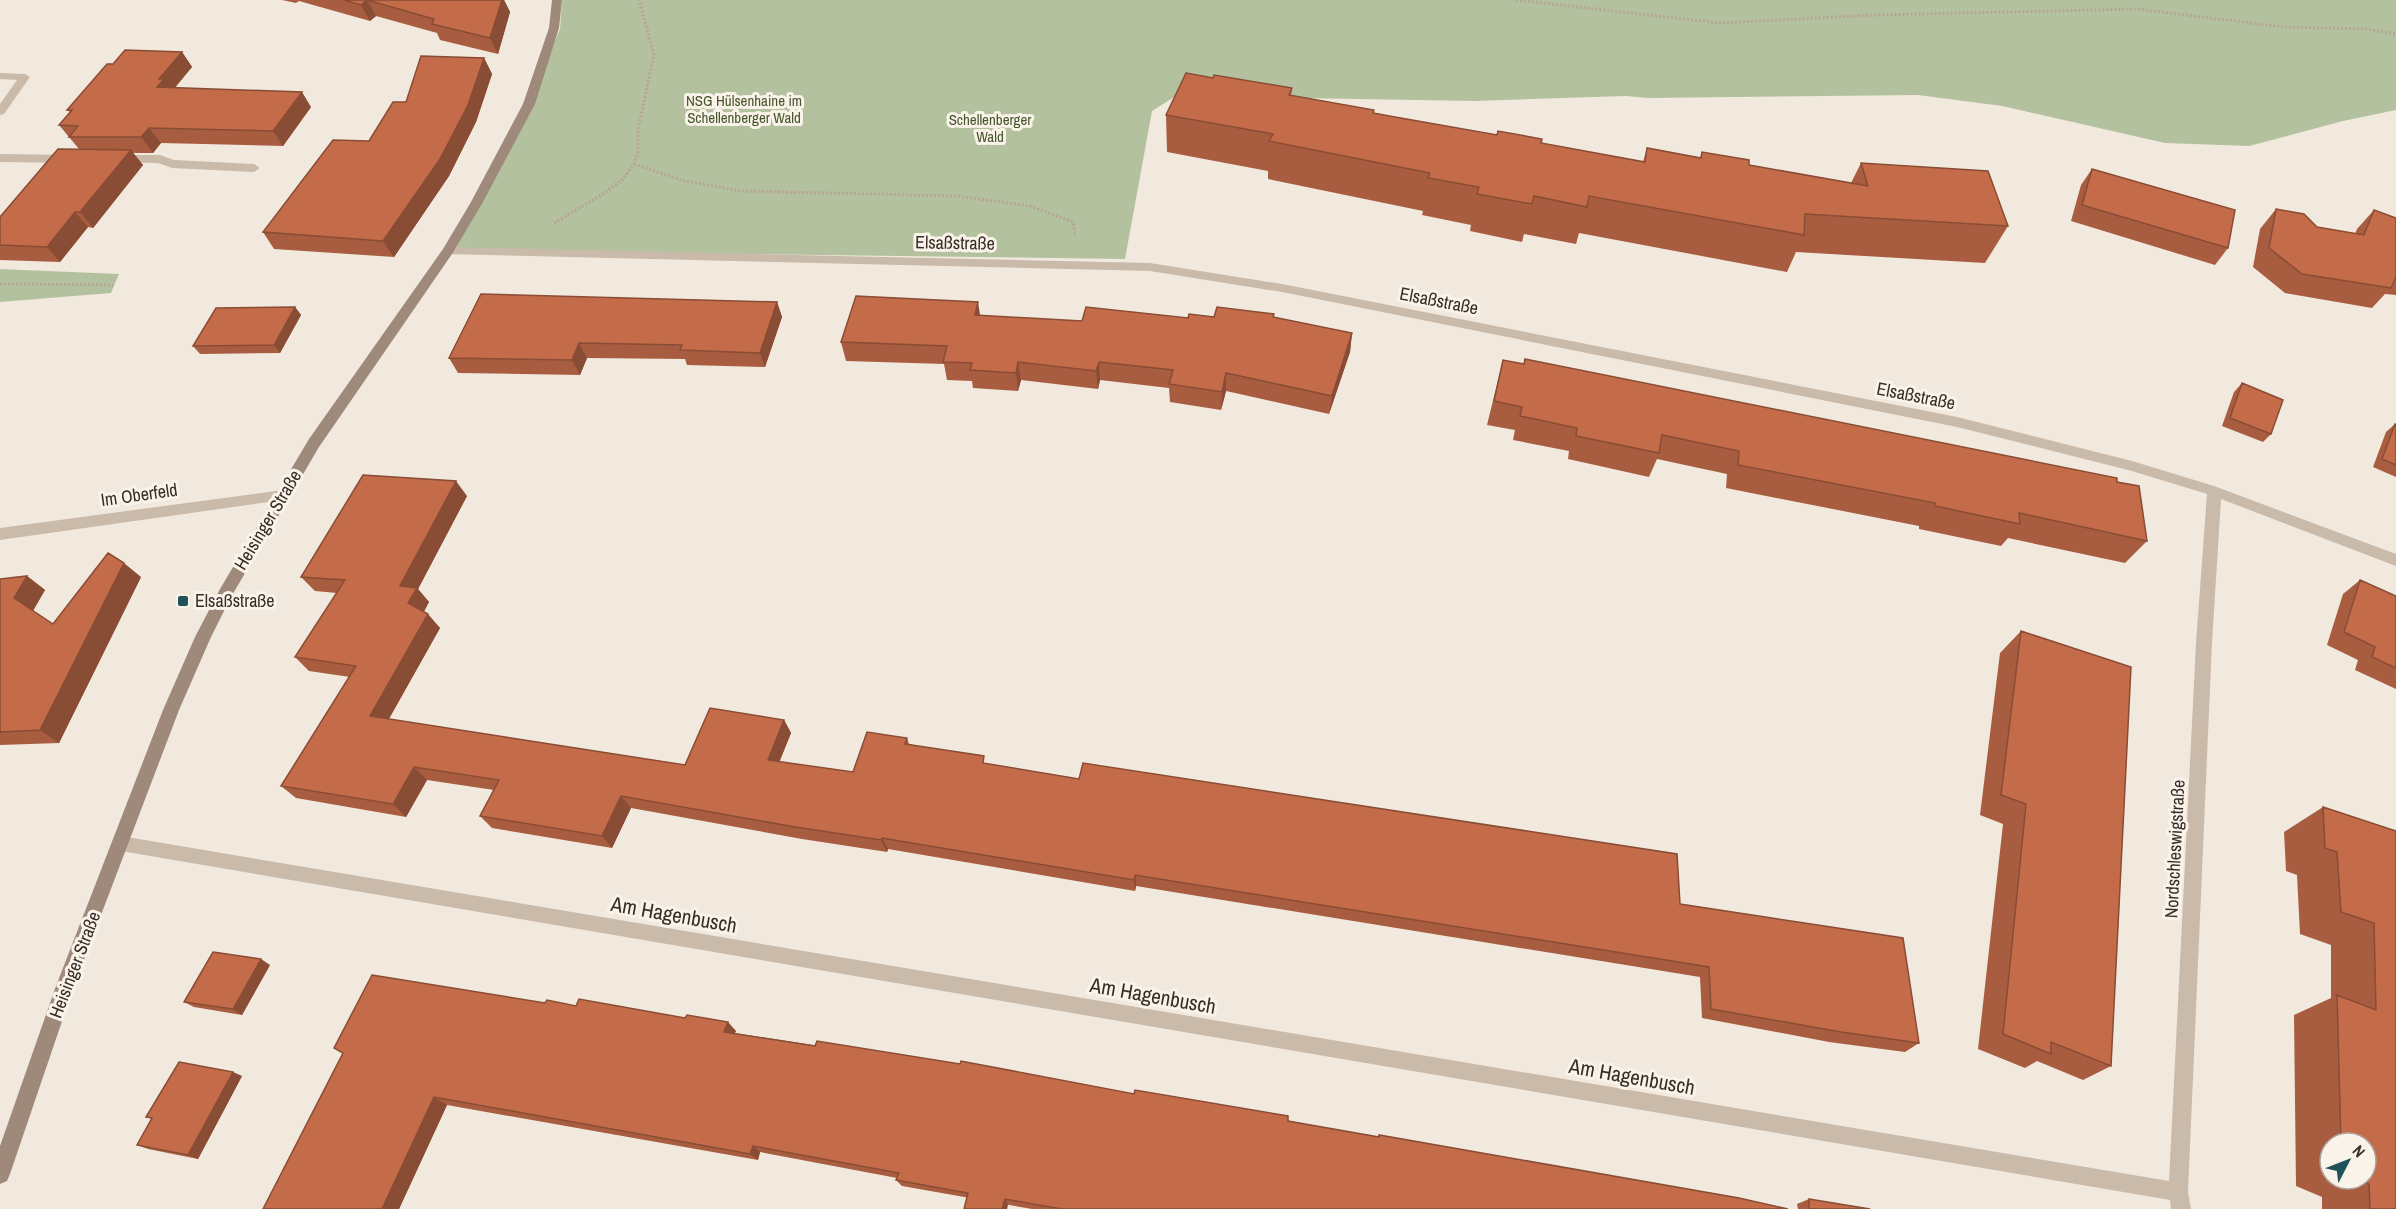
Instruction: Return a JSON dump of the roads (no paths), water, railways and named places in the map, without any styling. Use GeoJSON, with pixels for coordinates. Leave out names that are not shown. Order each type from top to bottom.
{"type":"FeatureCollection","features":[{"type":"Feature","properties":{"kind":"main road","name":"Heisinger Straße"},"geometry":{"type":"LineString","coordinates":[[0,1174],[66,986],[171,710],[203,637],[225,593],[314,443],[448,251],[529,104],[554,28],[557,0]]}},
{"type":"Feature","properties":{"kind":"street"},"geometry":{"type":"LineString","coordinates":[[0,76],[25,77],[0,112]]}},
{"type":"Feature","properties":{"kind":"street"},"geometry":{"type":"LineString","coordinates":[[0,158],[80,159]]}},
{"type":"Feature","properties":{"kind":"street"},"geometry":{"type":"LineString","coordinates":[[103,159],[160,159],[172,164],[254,168]]}},
{"type":"Feature","properties":{"kind":"street","name":"Elsaßstraße"},"geometry":{"type":"LineString","coordinates":[[448,251],[1078,263],[1150,267],[1282,288],[1957,422],[2132,466],[2214,491],[2396,560]]}},
{"type":"Feature","properties":{"kind":"street","name":"Nordschleswigstraße"},"geometry":{"type":"LineString","coordinates":[[2179,1201],[2204,643],[2214,491]]}},
{"type":"Feature","properties":{"kind":"street","name":"Im Oberfeld"},"geometry":{"type":"LineString","coordinates":[[0,534],[283,495]]}},
{"type":"Feature","properties":{"kind":"street","name":"Am Hagenbusch"},"geometry":{"type":"LineString","coordinates":[[121,844],[2179,1201]]}},
{"type":"Feature","properties":{"kind":"place","name":"Elsaßstraße"},"geometry":{"type":"Point","coordinates":[183,601]}},
{"type":"Feature","properties":{"kind":"park label","name":"NSG Hülsenhaine im Schellenberger Wald"},"geometry":{"type":"Point","coordinates":[744,110]}},
{"type":"Feature","properties":{"kind":"park label","name":"Schellenberger Wald"},"geometry":{"type":"Point","coordinates":[990,128]}}]}
